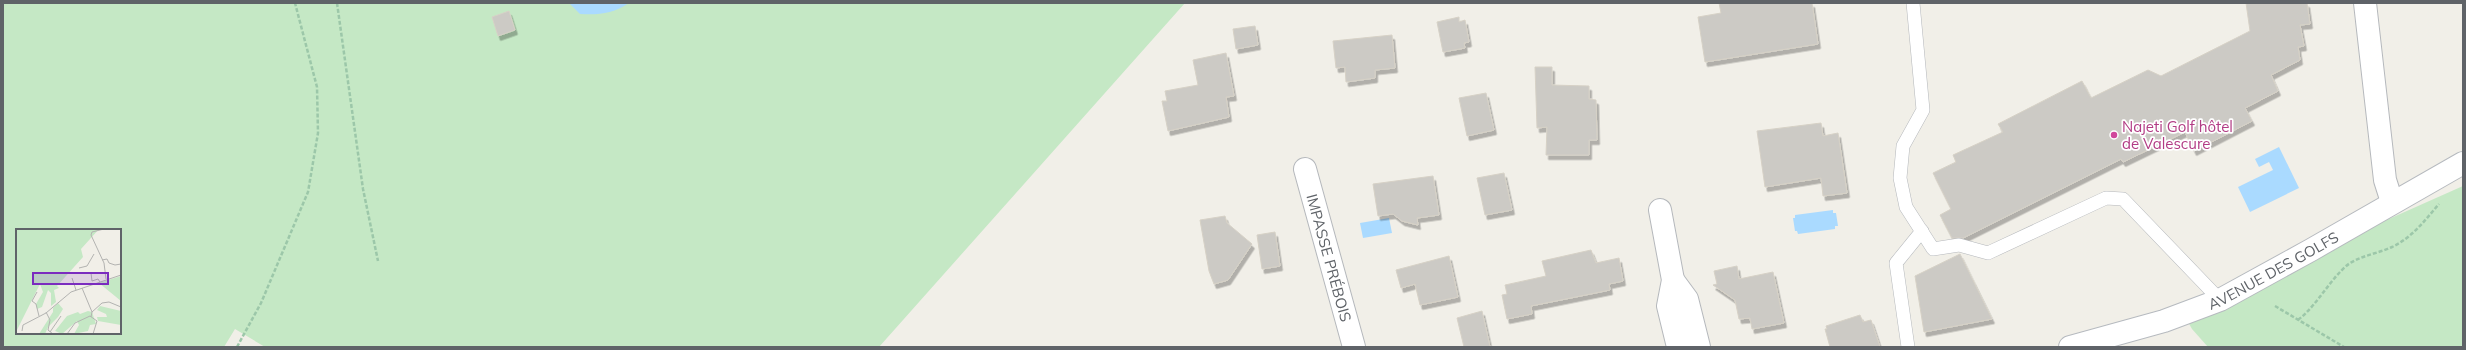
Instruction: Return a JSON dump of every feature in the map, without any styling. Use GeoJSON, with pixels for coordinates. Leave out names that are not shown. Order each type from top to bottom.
{"type":"FeatureCollection","features":[{"type":"Feature","properties":{"kind":"street"},"geometry":{"type":"LineString","coordinates":[[2365,3],[2385,180],[2392,202]]}},
{"type":"Feature","properties":{"kind":"street","name":"AVENUE DES GOLFS"},"geometry":{"type":"LineString","coordinates":[[2070,347],[2164,321],[2220,300],[2463,163]]}},
{"type":"Feature","properties":{"kind":"street","name":"IMPASSE PRÉBOIS"},"geometry":{"type":"LineString","coordinates":[[1305,169],[1354,347]]}},
{"type":"Feature","properties":{"kind":"street"},"geometry":{"type":"LineString","coordinates":[[1660,210],[1673,280],[1668,306],[1678,347]]}},
{"type":"Feature","properties":{"kind":"street"},"geometry":{"type":"LineString","coordinates":[[1673,280],[1687,299],[1699,347]]}},
{"type":"Feature","properties":{"kind":"lane"},"geometry":{"type":"LineString","coordinates":[[1914,3],[1923,110],[1903,146],[1900,178],[1906,207],[1933,249],[1959,246],[1988,254],[2106,198],[2123,199],[2220,300]]}},
{"type":"Feature","properties":{"kind":"lane"},"geometry":{"type":"LineString","coordinates":[[1908,347],[1896,263],[1922,231]]}},
{"type":"Feature","properties":{"kind":"path"},"geometry":{"type":"LineString","coordinates":[[237,347],[261,303],[308,192],[317,140],[317,87],[295,3]]}},
{"type":"Feature","properties":{"kind":"path"},"geometry":{"type":"LineString","coordinates":[[337,3],[362,189],[378,261]]}},
{"type":"Feature","properties":{"kind":"path"},"geometry":{"type":"LineString","coordinates":[[2298,320],[2312,309],[2345,267],[2358,259],[2394,246],[2410,236],[2445,200]]}},
{"type":"Feature","properties":{"kind":"path"},"geometry":{"type":"LineString","coordinates":[[2275,306],[2344,347]]}},
{"type":"Feature","properties":{"kind":"green space"},"geometry":{"type":"Polygon","coordinates":[[[3,3],[1185,3],[879,347],[265,347],[235,329],[224,347],[3,347],[3,3]]]}},
{"type":"Feature","properties":{"kind":"green space"},"geometry":{"type":"Polygon","coordinates":[[[2463,186],[2463,347],[2208,347],[2192,329],[2182,311],[2463,186]]]}},
{"type":"Feature","properties":{"kind":"water"},"geometry":{"type":"Polygon","coordinates":[[[569,3],[629,3],[611,12],[599,14],[580,14],[569,3]]]}},
{"type":"Feature","properties":{"kind":"water"},"geometry":{"type":"Polygon","coordinates":[[[2279,147],[2299,188],[2250,212],[2238,187],[2273,170],[2269,162],[2259,167],[2255,159],[2279,147]]]}},
{"type":"Feature","properties":{"kind":"water"},"geometry":{"type":"Polygon","coordinates":[[[1833,210],[1833,213],[1836,213],[1838,226],[1835,226],[1835,229],[1798,234],[1797,231],[1795,231],[1793,218],[1795,218],[1795,215],[1833,210]]]}},
{"type":"Feature","properties":{"kind":"water"},"geometry":{"type":"Polygon","coordinates":[[[1389,218],[1392,233],[1363,238],[1360,223],[1389,218]]]}},
{"type":"Feature","properties":{"kind":"building"},"geometry":{"type":"Polygon","coordinates":[[[1719,3],[1812,3],[1818,44],[1705,62],[1698,17],[1721,13],[1719,3]]]}},
{"type":"Feature","properties":{"kind":"building","name":"Najeti Golf hôtel de Valescure"},"geometry":{"type":"Polygon","coordinates":[[[2246,3],[2307,3],[2310,24],[2300,25],[2304,46],[2298,47],[2300,60],[2271,75],[2278,91],[2245,108],[2252,121],[2194,151],[2185,132],[2123,162],[2121,159],[1963,238],[1952,238],[1940,215],[1951,209],[1933,173],[1956,162],[1953,155],[2003,132],[1998,124],[2082,81],[2091,98],[2148,70],[2161,76],[2250,31],[2246,3]]]}},
{"type":"Feature","properties":{"kind":"building"},"geometry":{"type":"Polygon","coordinates":[[[509,11],[515,30],[498,36],[492,17],[509,11]]]}},
{"type":"Feature","properties":{"kind":"building"},"geometry":{"type":"Polygon","coordinates":[[[1459,17],[1459,22],[1465,20],[1469,42],[1464,43],[1465,48],[1443,52],[1437,22],[1459,17]]]}},
{"type":"Feature","properties":{"kind":"building"},"geometry":{"type":"Polygon","coordinates":[[[1255,26],[1258,45],[1236,49],[1233,29],[1255,26]]]}},
{"type":"Feature","properties":{"kind":"building"},"geometry":{"type":"Polygon","coordinates":[[[1392,35],[1395,68],[1375,70],[1375,78],[1346,82],[1345,67],[1336,68],[1333,41],[1392,35]]]}},
{"type":"Feature","properties":{"kind":"building"},"geometry":{"type":"Polygon","coordinates":[[[1226,53],[1234,96],[1226,97],[1229,117],[1168,131],[1162,101],[1167,101],[1165,91],[1198,85],[1193,60],[1226,53]]]}},
{"type":"Feature","properties":{"kind":"building"},"geometry":{"type":"Polygon","coordinates":[[[1535,67],[1552,67],[1552,85],[1589,86],[1589,99],[1596,100],[1597,140],[1589,140],[1589,155],[1546,155],[1547,127],[1537,128],[1535,67]]]}},
{"type":"Feature","properties":{"kind":"building"},"geometry":{"type":"Polygon","coordinates":[[[1486,93],[1494,130],[1467,136],[1459,98],[1486,93]]]}},
{"type":"Feature","properties":{"kind":"building"},"geometry":{"type":"Polygon","coordinates":[[[1821,123],[1823,136],[1838,133],[1847,193],[1823,196],[1821,178],[1765,187],[1757,131],[1821,123]]]}},
{"type":"Feature","properties":{"kind":"building"},"geometry":{"type":"Polygon","coordinates":[[[1504,173],[1512,210],[1485,215],[1477,178],[1504,173]]]}},
{"type":"Feature","properties":{"kind":"building"},"geometry":{"type":"Polygon","coordinates":[[[1433,176],[1439,215],[1417,218],[1418,225],[1402,221],[1393,214],[1378,216],[1373,184],[1433,176]]]}},
{"type":"Feature","properties":{"kind":"building"},"geometry":{"type":"Polygon","coordinates":[[[1225,216],[1227,223],[1252,244],[1228,280],[1214,284],[1209,271],[1200,220],[1225,216]]]}},
{"type":"Feature","properties":{"kind":"building"},"geometry":{"type":"Polygon","coordinates":[[[1275,232],[1280,266],[1262,269],[1257,235],[1275,232]]]}},
{"type":"Feature","properties":{"kind":"building"},"geometry":{"type":"Polygon","coordinates":[[[1591,250],[1596,263],[1619,258],[1623,281],[1609,284],[1610,290],[1531,306],[1532,314],[1507,319],[1502,295],[1507,294],[1505,285],[1546,276],[1542,261],[1591,250]]]}},
{"type":"Feature","properties":{"kind":"building"},"geometry":{"type":"Polygon","coordinates":[[[1960,254],[1992,319],[1924,332],[1915,276],[1960,254]]]}},
{"type":"Feature","properties":{"kind":"building"},"geometry":{"type":"Polygon","coordinates":[[[1449,256],[1458,297],[1420,305],[1415,284],[1401,288],[1396,270],[1449,256]]]}},
{"type":"Feature","properties":{"kind":"building"},"geometry":{"type":"Polygon","coordinates":[[[1737,266],[1739,279],[1773,272],[1784,323],[1752,329],[1750,318],[1739,319],[1735,300],[1713,285],[1717,284],[1714,271],[1737,266]]]}},
{"type":"Feature","properties":{"kind":"building"},"geometry":{"type":"Polygon","coordinates":[[[1482,311],[1490,347],[1464,347],[1457,318],[1482,311]]]}},
{"type":"Feature","properties":{"kind":"building"},"geometry":{"type":"Polygon","coordinates":[[[1860,315],[1863,322],[1871,320],[1880,347],[1830,347],[1825,329],[1827,329],[1826,326],[1860,315]]]}},
{"type":"Feature","properties":{"kind":"place","name":"Najeti Golf hôtel de Valescure"},"geometry":{"type":"Point","coordinates":[2114,135]}}]}
